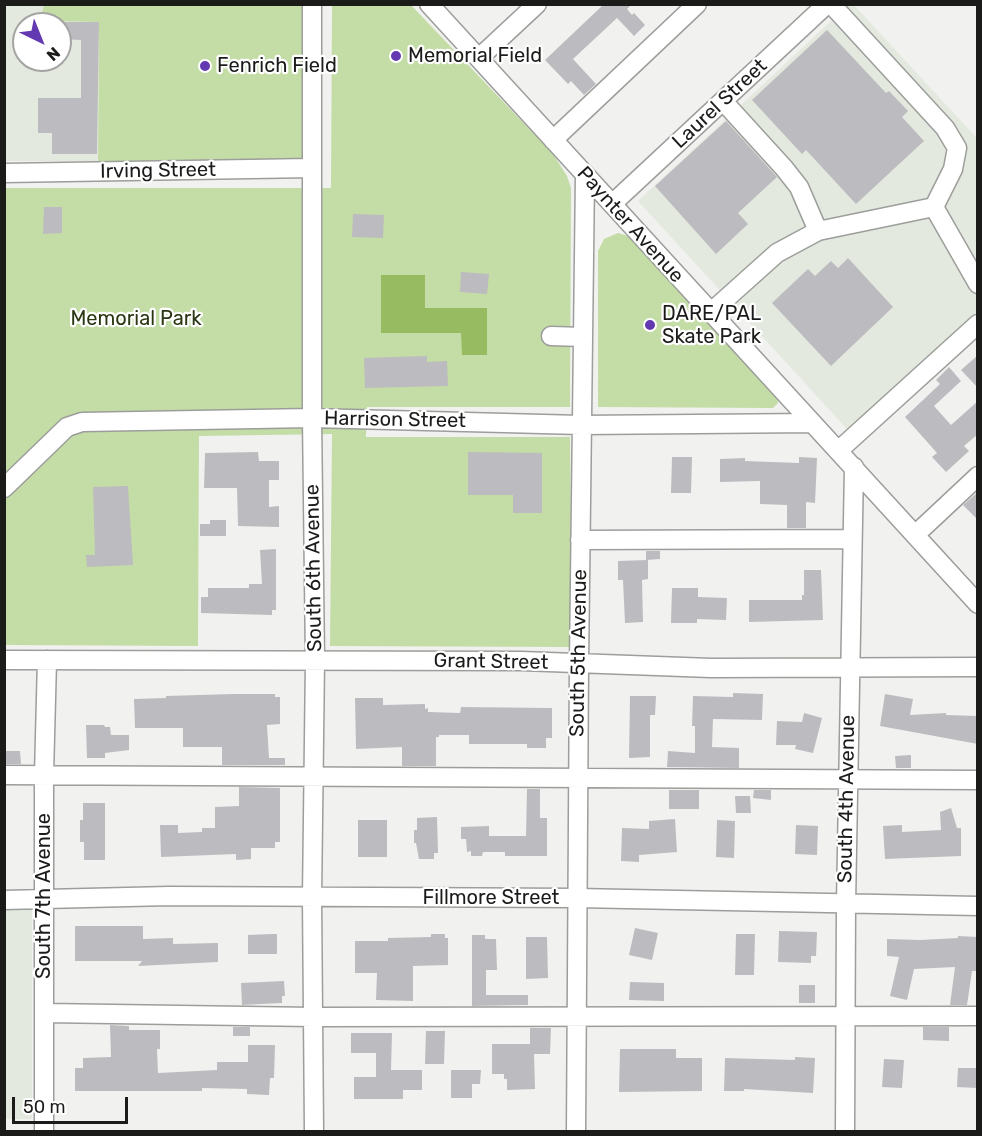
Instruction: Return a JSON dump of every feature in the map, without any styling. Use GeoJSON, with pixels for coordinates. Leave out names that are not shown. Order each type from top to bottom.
{"type":"FeatureCollection","features":[{"type":"Feature","properties":{"kind":"street","name":"South 6th Avenue"},"geometry":{"type":"LineString","coordinates":[[312,4],[312,418],[315,660],[312,898],[314,1131]]}},
{"type":"Feature","properties":{"kind":"street","name":"Paynter Avenue"},"geometry":{"type":"LineString","coordinates":[[429,4],[978,604]]}},
{"type":"Feature","properties":{"kind":"street"},"geometry":{"type":"LineString","coordinates":[[479,58],[537,4]]}},
{"type":"Feature","properties":{"kind":"street"},"geometry":{"type":"LineString","coordinates":[[554,140],[697,4]]}},
{"type":"Feature","properties":{"kind":"street"},"geometry":{"type":"LineString","coordinates":[[829,4],[945,128],[957,148],[953,169],[934,207]]}},
{"type":"Feature","properties":{"kind":"street","name":"Laurel Street"},"geometry":{"type":"LineString","coordinates":[[612,204],[829,4]]}},
{"type":"Feature","properties":{"kind":"street"},"geometry":{"type":"LineString","coordinates":[[723,101],[799,187],[818,231]]}},
{"type":"Feature","properties":{"kind":"street","name":"Irving Street"},"geometry":{"type":"LineString","coordinates":[[4,173],[312,168]]}},
{"type":"Feature","properties":{"kind":"street","name":"South 5th Avenue"},"geometry":{"type":"LineString","coordinates":[[576,1131],[585,175]]}},
{"type":"Feature","properties":{"kind":"street"},"geometry":{"type":"LineString","coordinates":[[710,313],[777,253],[818,231],[934,207]]}},
{"type":"Feature","properties":{"kind":"street"},"geometry":{"type":"LineString","coordinates":[[934,207],[978,284]]}},
{"type":"Feature","properties":{"kind":"street"},"geometry":{"type":"LineString","coordinates":[[838,451],[978,324]]}},
{"type":"Feature","properties":{"kind":"street"},"geometry":{"type":"LineString","coordinates":[[551,336],[583,337]]}},
{"type":"Feature","properties":{"kind":"street","name":"Harrison Street"},"geometry":{"type":"LineString","coordinates":[[4,488],[67,427],[82,422],[312,418],[582,424],[812,423]]}},
{"type":"Feature","properties":{"kind":"street","name":"South 4th Avenue"},"geometry":{"type":"LineString","coordinates":[[845,1131],[849,668],[854,467]]}},
{"type":"Feature","properties":{"kind":"street"},"geometry":{"type":"LineString","coordinates":[[915,535],[978,476]]}},
{"type":"Feature","properties":{"kind":"street"},"geometry":{"type":"LineString","coordinates":[[580,540],[852,539]]}},
{"type":"Feature","properties":{"kind":"street","name":"Grant Street"},"geometry":{"type":"LineString","coordinates":[[4,660],[520,661],[711,668],[978,667]]}},
{"type":"Feature","properties":{"kind":"street","name":"South 7th Avenue"},"geometry":{"type":"LineString","coordinates":[[44,1131],[44,775],[47,660]]}},
{"type":"Feature","properties":{"kind":"street"},"geometry":{"type":"LineString","coordinates":[[4,775],[978,780]]}},
{"type":"Feature","properties":{"kind":"street","name":"Fillmore Street"},"geometry":{"type":"LineString","coordinates":[[4,900],[169,896],[577,898],[978,906]]}},
{"type":"Feature","properties":{"kind":"street"},"geometry":{"type":"LineString","coordinates":[[45,1013],[313,1017],[978,1016]]}},
{"type":"Feature","properties":{"kind":"shaded area"},"geometry":{"type":"Polygon","coordinates":[[[4,5],[44,5],[43,12],[12,12],[12,72],[72,72],[72,22],[99,22],[98,161],[5,161],[4,5]]]}},
{"type":"Feature","properties":{"kind":"shaded area"},"geometry":{"type":"Polygon","coordinates":[[[848,5],[854,5],[977,136],[977,313],[847,429],[638,201],[848,5]]]}},
{"type":"Feature","properties":{"kind":"shaded area"},"geometry":{"type":"Polygon","coordinates":[[[381,275],[425,275],[425,308],[487,308],[487,355],[462,355],[461,333],[381,333],[381,275]]]}},
{"type":"Feature","properties":{"kind":"shaded area"},"geometry":{"type":"Polygon","coordinates":[[[5,909],[32,909],[32,1119],[5,1119],[5,909]]]}},
{"type":"Feature","properties":{"kind":"green space","name":"Fenrich Field"},"geometry":{"type":"Polygon","coordinates":[[[44,5],[305,5],[304,162],[98,161],[99,22],[72,22],[72,12],[42,12],[44,5]]]}},
{"type":"Feature","properties":{"kind":"green space","name":"Memorial Park"},"geometry":{"type":"Polygon","coordinates":[[[332,5],[411,5],[553,154],[567,176],[571,188],[570,407],[367,407],[366,437],[570,437],[572,647],[330,646],[332,434],[199,436],[198,646],[5,645],[5,188],[331,188],[332,5]]]}},
{"type":"Feature","properties":{"kind":"green space"},"geometry":{"type":"Polygon","coordinates":[[[618,233],[631,237],[777,397],[778,403],[773,408],[598,407],[598,251],[604,239],[618,233]]]}},
{"type":"Feature","properties":{"kind":"building"},"geometry":{"type":"Polygon","coordinates":[[[604,4],[632,4],[627,9],[645,25],[634,36],[617,18],[573,59],[596,84],[584,95],[571,81],[568,84],[545,60],[604,4]]]}},
{"type":"Feature","properties":{"kind":"building"},"geometry":{"type":"Polygon","coordinates":[[[72,22],[99,22],[97,154],[52,154],[52,133],[38,133],[38,98],[81,98],[81,40],[72,40],[72,22]]]}},
{"type":"Feature","properties":{"kind":"building"},"geometry":{"type":"Polygon","coordinates":[[[827,30],[886,93],[889,91],[908,111],[902,117],[924,141],[856,204],[806,150],[802,154],[752,100],[827,30]]]}},
{"type":"Feature","properties":{"kind":"building"},"geometry":{"type":"Polygon","coordinates":[[[726,121],[777,177],[738,213],[748,224],[716,254],[655,186],[726,121]]]}},
{"type":"Feature","properties":{"kind":"building"},"geometry":{"type":"Polygon","coordinates":[[[44,207],[62,207],[62,233],[43,234],[44,207]]]}},
{"type":"Feature","properties":{"kind":"building"},"geometry":{"type":"Polygon","coordinates":[[[353,214],[384,215],[383,238],[352,237],[353,214]]]}},
{"type":"Feature","properties":{"kind":"building"},"geometry":{"type":"Polygon","coordinates":[[[848,258],[893,307],[831,366],[772,303],[808,269],[815,276],[831,261],[838,268],[848,258]]]}},
{"type":"Feature","properties":{"kind":"building"},"geometry":{"type":"Polygon","coordinates":[[[461,272],[489,274],[487,294],[460,292],[461,272]]]}},
{"type":"Feature","properties":{"kind":"building"},"geometry":{"type":"Polygon","coordinates":[[[978,355],[978,388],[961,370],[978,355]]]}},
{"type":"Feature","properties":{"kind":"building"},"geometry":{"type":"Polygon","coordinates":[[[427,356],[427,362],[447,361],[448,386],[365,388],[364,358],[427,356]]]}},
{"type":"Feature","properties":{"kind":"building"},"geometry":{"type":"Polygon","coordinates":[[[949,367],[961,381],[934,406],[951,425],[978,401],[978,434],[964,446],[969,451],[946,472],[932,457],[937,453],[905,417],[940,384],[936,380],[949,367]]]}},
{"type":"Feature","properties":{"kind":"building"},"geometry":{"type":"Polygon","coordinates":[[[258,452],[259,461],[279,461],[279,480],[269,480],[269,507],[279,506],[279,527],[238,526],[237,488],[204,488],[205,453],[258,452]]]}},
{"type":"Feature","properties":{"kind":"building"},"geometry":{"type":"Polygon","coordinates":[[[468,452],[542,453],[542,513],[513,513],[513,495],[468,495],[468,452]]]}},
{"type":"Feature","properties":{"kind":"building"},"geometry":{"type":"Polygon","coordinates":[[[672,457],[692,457],[691,493],[671,493],[672,457]]]}},
{"type":"Feature","properties":{"kind":"building"},"geometry":{"type":"Polygon","coordinates":[[[799,457],[817,458],[815,503],[806,502],[806,528],[787,528],[787,505],[760,504],[760,481],[720,482],[720,459],[745,458],[745,461],[799,463],[799,457]]]}},
{"type":"Feature","properties":{"kind":"building"},"geometry":{"type":"Polygon","coordinates":[[[128,486],[133,565],[87,567],[86,555],[95,555],[93,487],[128,486]]]}},
{"type":"Feature","properties":{"kind":"building"},"geometry":{"type":"Polygon","coordinates":[[[978,492],[978,520],[963,505],[978,492]]]}},
{"type":"Feature","properties":{"kind":"building"},"geometry":{"type":"Polygon","coordinates":[[[210,520],[226,520],[226,536],[200,536],[200,524],[210,524],[210,520]]]}},
{"type":"Feature","properties":{"kind":"building"},"geometry":{"type":"Polygon","coordinates":[[[276,549],[276,610],[272,610],[272,615],[201,613],[201,597],[208,597],[208,588],[249,588],[249,584],[262,584],[260,550],[276,549]]]}},
{"type":"Feature","properties":{"kind":"building"},"geometry":{"type":"Polygon","coordinates":[[[646,551],[660,551],[660,559],[646,560],[646,551]]]}},
{"type":"Feature","properties":{"kind":"building"},"geometry":{"type":"Polygon","coordinates":[[[648,560],[648,579],[642,580],[643,622],[625,623],[623,580],[618,580],[618,561],[648,560]]]}},
{"type":"Feature","properties":{"kind":"building"},"geometry":{"type":"Polygon","coordinates":[[[804,570],[821,570],[823,620],[749,622],[749,600],[802,600],[804,570]]]}},
{"type":"Feature","properties":{"kind":"building"},"geometry":{"type":"Polygon","coordinates":[[[672,588],[698,588],[698,597],[727,598],[726,620],[697,619],[697,623],[671,623],[672,588]]]}},
{"type":"Feature","properties":{"kind":"building"},"geometry":{"type":"Polygon","coordinates":[[[733,693],[763,694],[762,720],[713,719],[712,747],[739,748],[739,768],[667,767],[668,751],[695,753],[695,726],[692,726],[693,696],[733,697],[733,693]]]}},
{"type":"Feature","properties":{"kind":"building"},"geometry":{"type":"Polygon","coordinates":[[[275,694],[275,697],[280,697],[280,724],[267,725],[269,758],[285,758],[285,765],[222,765],[222,747],[183,747],[183,728],[135,728],[134,699],[275,694]]]}},
{"type":"Feature","properties":{"kind":"building"},"geometry":{"type":"Polygon","coordinates":[[[885,694],[913,699],[910,715],[946,713],[946,715],[978,716],[978,744],[880,726],[885,694]]]}},
{"type":"Feature","properties":{"kind":"building"},"geometry":{"type":"Polygon","coordinates":[[[630,696],[656,696],[655,715],[650,715],[650,757],[629,758],[630,696]]]}},
{"type":"Feature","properties":{"kind":"building"},"geometry":{"type":"Polygon","coordinates":[[[355,698],[383,698],[383,705],[425,704],[428,712],[460,713],[461,707],[552,708],[552,738],[546,738],[546,748],[527,748],[527,744],[469,744],[469,735],[439,735],[436,737],[436,766],[402,766],[402,747],[356,749],[355,698]]]}},
{"type":"Feature","properties":{"kind":"building"},"geometry":{"type":"Polygon","coordinates":[[[804,713],[822,718],[813,753],[795,749],[796,745],[776,745],[777,721],[802,722],[804,713]]]}},
{"type":"Feature","properties":{"kind":"building"},"geometry":{"type":"Polygon","coordinates":[[[86,725],[110,727],[111,735],[129,735],[129,750],[105,753],[105,758],[87,758],[86,725]]]}},
{"type":"Feature","properties":{"kind":"building"},"geometry":{"type":"Polygon","coordinates":[[[4,751],[20,751],[21,764],[4,764],[4,751]]]}},
{"type":"Feature","properties":{"kind":"building"},"geometry":{"type":"Polygon","coordinates":[[[911,755],[911,768],[896,768],[895,756],[911,755]]]}},
{"type":"Feature","properties":{"kind":"building"},"geometry":{"type":"Polygon","coordinates":[[[239,787],[280,788],[280,842],[275,842],[275,848],[251,848],[251,859],[236,860],[236,854],[161,857],[160,825],[178,825],[178,833],[202,832],[202,828],[215,828],[215,807],[239,806],[239,787]]]}},
{"type":"Feature","properties":{"kind":"building"},"geometry":{"type":"Polygon","coordinates":[[[527,789],[540,789],[540,818],[547,818],[547,856],[505,856],[505,852],[483,852],[482,856],[471,856],[471,851],[467,852],[466,839],[461,839],[461,827],[489,826],[489,836],[526,836],[527,789]]]}},
{"type":"Feature","properties":{"kind":"building"},"geometry":{"type":"Polygon","coordinates":[[[669,790],[699,790],[699,809],[669,809],[669,790]]]}},
{"type":"Feature","properties":{"kind":"building"},"geometry":{"type":"Polygon","coordinates":[[[754,790],[771,790],[771,800],[753,798],[754,790]]]}},
{"type":"Feature","properties":{"kind":"building"},"geometry":{"type":"Polygon","coordinates":[[[735,796],[750,796],[751,813],[736,813],[735,796]]]}},
{"type":"Feature","properties":{"kind":"building"},"geometry":{"type":"Polygon","coordinates":[[[83,803],[105,803],[105,860],[84,860],[84,842],[80,842],[83,803]]]}},
{"type":"Feature","properties":{"kind":"building"},"geometry":{"type":"Polygon","coordinates":[[[951,808],[957,828],[961,828],[961,856],[885,859],[883,826],[902,825],[902,832],[941,830],[940,812],[951,808]]]}},
{"type":"Feature","properties":{"kind":"building"},"geometry":{"type":"Polygon","coordinates":[[[437,817],[438,853],[434,853],[434,859],[419,859],[416,843],[414,843],[417,818],[437,817]]]}},
{"type":"Feature","properties":{"kind":"building"},"geometry":{"type":"Polygon","coordinates":[[[675,819],[677,852],[639,855],[639,862],[621,861],[622,828],[649,829],[649,821],[675,819]]]}},
{"type":"Feature","properties":{"kind":"building"},"geometry":{"type":"Polygon","coordinates":[[[358,820],[387,820],[387,857],[358,857],[358,820]]]}},
{"type":"Feature","properties":{"kind":"building"},"geometry":{"type":"Polygon","coordinates":[[[717,820],[735,821],[734,858],[716,857],[717,820]]]}},
{"type":"Feature","properties":{"kind":"building"},"geometry":{"type":"Polygon","coordinates":[[[796,825],[818,826],[817,855],[795,854],[796,825]]]}},
{"type":"Feature","properties":{"kind":"building"},"geometry":{"type":"Polygon","coordinates":[[[75,926],[143,926],[143,939],[173,938],[173,944],[218,943],[218,962],[138,966],[142,961],[75,961],[75,926]]]}},
{"type":"Feature","properties":{"kind":"building"},"geometry":{"type":"Polygon","coordinates":[[[635,928],[658,933],[652,960],[629,955],[635,928]]]}},
{"type":"Feature","properties":{"kind":"building"},"geometry":{"type":"Polygon","coordinates":[[[779,931],[817,932],[816,956],[811,956],[811,963],[778,962],[779,931]]]}},
{"type":"Feature","properties":{"kind":"building"},"geometry":{"type":"Polygon","coordinates":[[[277,934],[277,954],[248,954],[248,935],[277,934]]]}},
{"type":"Feature","properties":{"kind":"building"},"geometry":{"type":"Polygon","coordinates":[[[431,934],[445,934],[445,938],[448,938],[448,965],[413,966],[413,1001],[376,1000],[377,973],[355,973],[355,941],[388,941],[388,938],[431,937],[431,934]]]}},
{"type":"Feature","properties":{"kind":"building"},"geometry":{"type":"Polygon","coordinates":[[[736,934],[755,934],[754,975],[735,975],[736,934]]]}},
{"type":"Feature","properties":{"kind":"building"},"geometry":{"type":"Polygon","coordinates":[[[472,935],[485,935],[485,939],[496,939],[497,970],[486,970],[486,995],[528,995],[528,1005],[472,1006],[472,935]]]}},
{"type":"Feature","properties":{"kind":"building"},"geometry":{"type":"Polygon","coordinates":[[[958,936],[978,937],[978,971],[972,971],[967,1005],[950,1005],[955,967],[914,969],[907,1000],[890,996],[899,957],[887,956],[887,939],[920,940],[958,938],[958,936]]]}},
{"type":"Feature","properties":{"kind":"building"},"geometry":{"type":"Polygon","coordinates":[[[526,937],[547,937],[548,978],[526,979],[526,937]]]}},
{"type":"Feature","properties":{"kind":"building"},"geometry":{"type":"Polygon","coordinates":[[[284,981],[285,996],[282,996],[282,1003],[242,1005],[241,983],[284,981]]]}},
{"type":"Feature","properties":{"kind":"building"},"geometry":{"type":"Polygon","coordinates":[[[630,982],[664,983],[664,1001],[629,1000],[630,982]]]}},
{"type":"Feature","properties":{"kind":"building"},"geometry":{"type":"Polygon","coordinates":[[[799,985],[815,985],[815,1003],[799,1003],[799,985]]]}},
{"type":"Feature","properties":{"kind":"building"},"geometry":{"type":"Polygon","coordinates":[[[110,1025],[129,1026],[129,1030],[160,1030],[160,1049],[157,1049],[158,1073],[217,1070],[217,1062],[248,1062],[248,1045],[275,1045],[274,1078],[270,1078],[269,1095],[247,1094],[247,1089],[202,1088],[202,1091],[75,1091],[75,1068],[83,1068],[83,1058],[111,1057],[110,1025]]]}},
{"type":"Feature","properties":{"kind":"building"},"geometry":{"type":"Polygon","coordinates":[[[233,1027],[250,1027],[250,1036],[233,1036],[233,1027]]]}},
{"type":"Feature","properties":{"kind":"building"},"geometry":{"type":"Polygon","coordinates":[[[923,1027],[949,1027],[949,1041],[923,1040],[923,1027]]]}},
{"type":"Feature","properties":{"kind":"building"},"geometry":{"type":"Polygon","coordinates":[[[530,1028],[551,1028],[550,1054],[534,1054],[535,1089],[507,1090],[507,1079],[504,1079],[504,1074],[492,1074],[492,1044],[530,1044],[530,1028]]]}},
{"type":"Feature","properties":{"kind":"building"},"geometry":{"type":"Polygon","coordinates":[[[426,1031],[445,1031],[444,1064],[425,1064],[426,1031]]]}},
{"type":"Feature","properties":{"kind":"building"},"geometry":{"type":"Polygon","coordinates":[[[351,1033],[392,1033],[391,1070],[422,1070],[422,1090],[403,1090],[403,1099],[354,1099],[354,1077],[376,1077],[376,1053],[351,1053],[351,1033]]]}},
{"type":"Feature","properties":{"kind":"building"},"geometry":{"type":"Polygon","coordinates":[[[620,1049],[676,1049],[676,1058],[702,1058],[702,1091],[619,1092],[620,1049]]]}},
{"type":"Feature","properties":{"kind":"building"},"geometry":{"type":"Polygon","coordinates":[[[795,1057],[815,1058],[813,1093],[744,1089],[744,1091],[724,1091],[725,1058],[795,1060],[795,1057]]]}},
{"type":"Feature","properties":{"kind":"building"},"geometry":{"type":"Polygon","coordinates":[[[884,1059],[904,1060],[902,1088],[882,1087],[884,1059]]]}},
{"type":"Feature","properties":{"kind":"building"},"geometry":{"type":"Polygon","coordinates":[[[958,1068],[978,1068],[977,1088],[957,1087],[958,1068]]]}},
{"type":"Feature","properties":{"kind":"building"},"geometry":{"type":"Polygon","coordinates":[[[451,1070],[481,1070],[480,1084],[472,1084],[472,1098],[451,1098],[451,1070]]]}},
{"type":"Feature","properties":{"kind":"place","name":"Memorial Field"},"geometry":{"type":"Point","coordinates":[396,56]}},
{"type":"Feature","properties":{"kind":"place","name":"Fenrich Field"},"geometry":{"type":"Point","coordinates":[205,66]}},
{"type":"Feature","properties":{"kind":"place","name":"DARE/PAL Skate Park"},"geometry":{"type":"Point","coordinates":[650,325]}}]}
